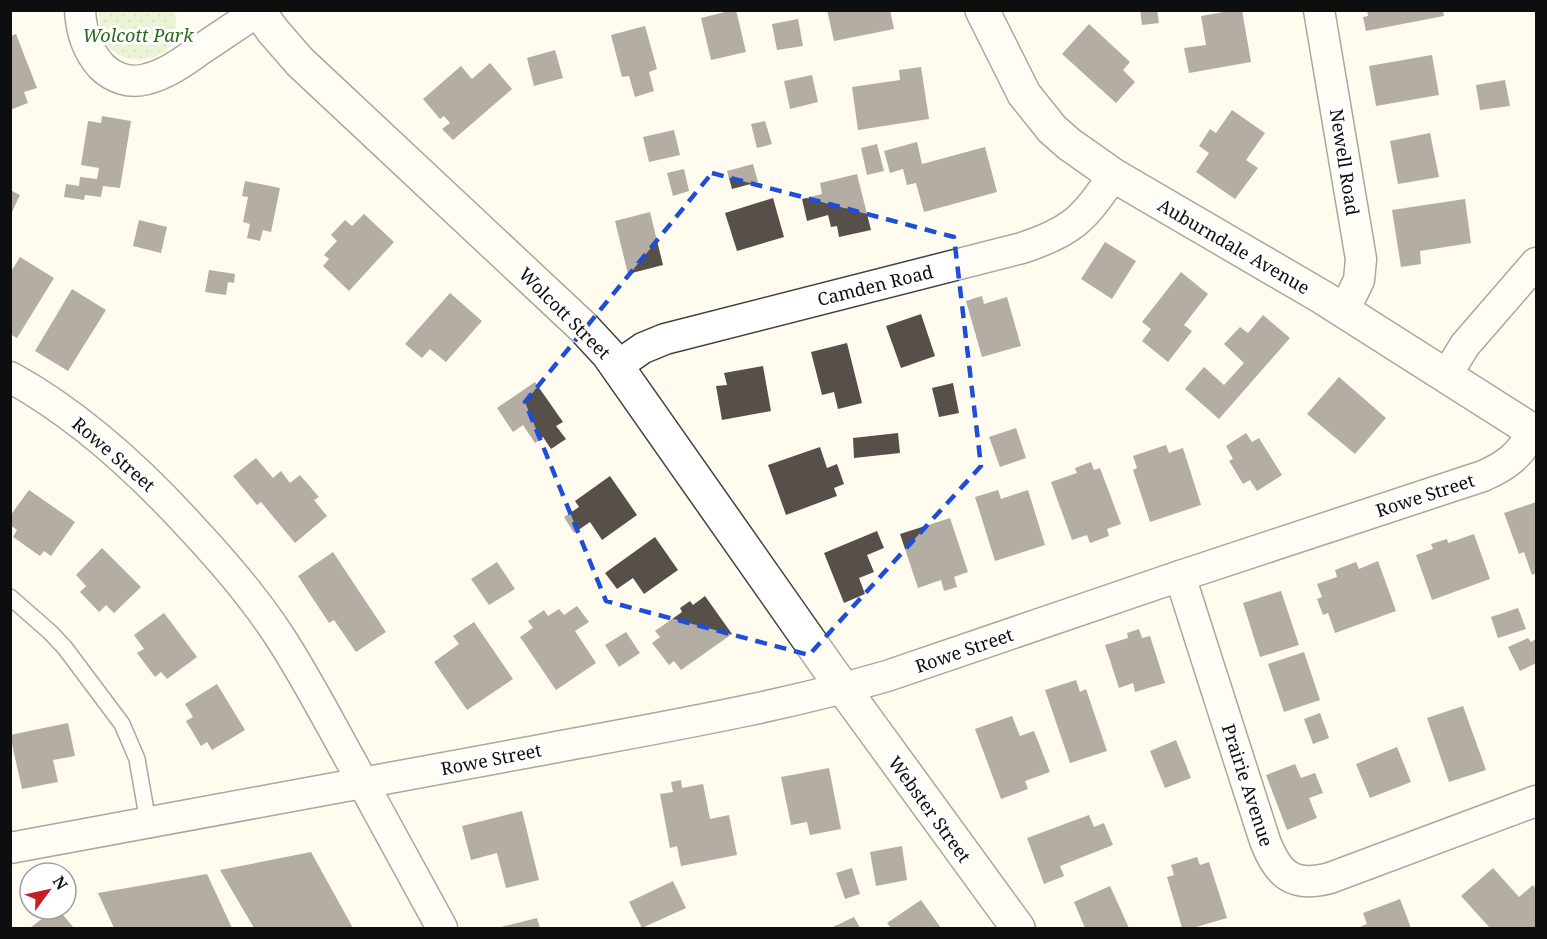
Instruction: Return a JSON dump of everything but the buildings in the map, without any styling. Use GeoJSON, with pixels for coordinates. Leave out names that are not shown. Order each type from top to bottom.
{"type":"FeatureCollection","features":[{"type":"Feature","properties":{"kind":"street","name":"Wolcott Street"},"geometry":{"type":"LineString","coordinates":[[80,10],[82,30],[97,61],[114,76],[135,81],[146,80],[169,69],[258,11],[300,62],[583,327],[617,366],[843,689]]}},
{"type":"Feature","properties":{"kind":"street","name":"Auburndale Avenue"},"geometry":{"type":"LineString","coordinates":[[982,10],[1024,94],[1052,129],[1069,144],[1113,175],[1344,311],[1535,432]]}},
{"type":"Feature","properties":{"kind":"street","name":"Newell Road"},"geometry":{"type":"LineString","coordinates":[[1319,10],[1360,259],[1359,280],[1344,311]]}},
{"type":"Feature","properties":{"kind":"street","name":"Camden Road"},"geometry":{"type":"LineString","coordinates":[[617,366],[643,348],[665,339],[1022,249],[1064,231],[1085,214],[1113,175]]}},
{"type":"Feature","properties":{"kind":"street"},"geometry":{"type":"LineString","coordinates":[[1446,376],[1465,345],[1536,263]]}},
{"type":"Feature","properties":{"kind":"street","name":"Rowe Street"},"geometry":{"type":"LineString","coordinates":[[10,377],[71,417],[120,456],[160,494],[224,562],[254,600],[293,658],[442,928]]}},
{"type":"Feature","properties":{"kind":"street","name":"Rowe Street"},"geometry":{"type":"LineString","coordinates":[[10,848],[757,709],[843,689],[1483,476],[1512,460],[1535,432]]}},
{"type":"Feature","properties":{"kind":"street","name":"Prairie Avenue"},"geometry":{"type":"LineString","coordinates":[[1180,576],[1265,841],[1274,861],[1289,876],[1308,882],[1330,878],[1536,801]]}},
{"type":"Feature","properties":{"kind":"street","name":"Webster Street"},"geometry":{"type":"LineString","coordinates":[[843,689],[1018,928]]}},
{"type":"Feature","properties":{"kind":"lane"},"geometry":{"type":"LineString","coordinates":[[10,597],[65,648],[122,724],[137,759],[148,822]]}},
{"type":"Feature","properties":{"kind":"highlighted area"},"geometry":{"type":"Polygon","coordinates":[[[712,173],[954,237],[981,466],[809,655],[606,601],[525,402],[712,173]]]}},
{"type":"Feature","properties":{"kind":"green space","name":"Wolcott Park"},"geometry":{"type":"Polygon","coordinates":[[[99,11],[175,11],[175,34],[163,52],[154,57],[132,59],[122,56],[105,42],[101,31],[99,11]]]}}]}
